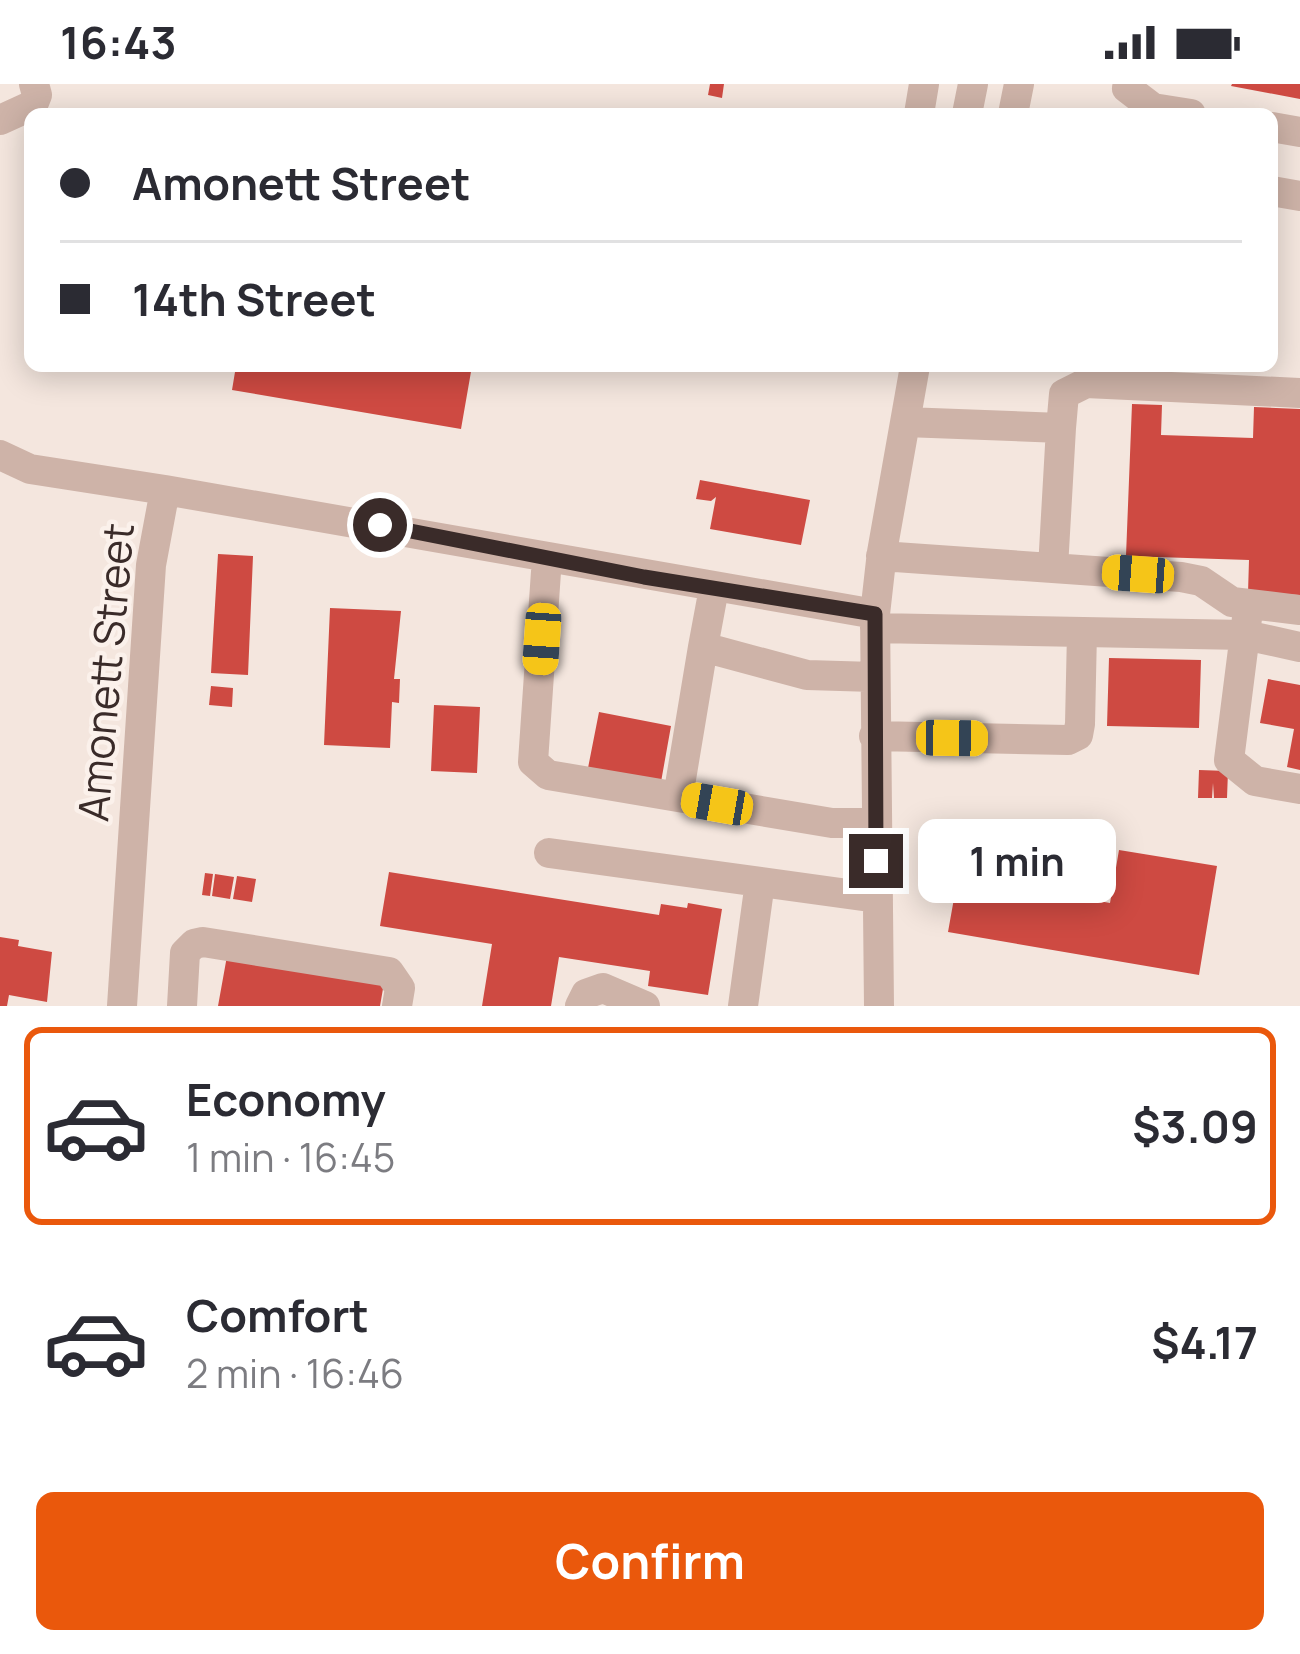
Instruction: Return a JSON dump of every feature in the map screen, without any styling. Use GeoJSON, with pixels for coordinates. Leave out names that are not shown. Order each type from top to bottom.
{"type":"FeatureCollection","features":[{"type":"Feature","properties":{"kind":"street"},"geometry":{"type":"LineString","coordinates":[[1128,84],[1153,108]]}},
{"type":"Feature","properties":{"kind":"street"},"geometry":{"type":"LineString","coordinates":[[0,120],[33,95]]}},
{"type":"Feature","properties":{"kind":"street"},"geometry":{"type":"LineString","coordinates":[[879,1006],[875,621],[881,556],[914,372]]}},
{"type":"Feature","properties":{"kind":"street"},"geometry":{"type":"LineString","coordinates":[[1053,568],[1060,428],[1064,394],[1072,387],[1165,376],[1300,393]]}},
{"type":"Feature","properties":{"kind":"street"},"geometry":{"type":"LineString","coordinates":[[905,422],[1060,428]]}},
{"type":"Feature","properties":{"kind":"street"},"geometry":{"type":"LineString","coordinates":[[0,455],[15,472],[165,490]]}},
{"type":"Feature","properties":{"kind":"street","name":"Amonett Street"},"geometry":{"type":"LineString","coordinates":[[122,1006],[151,565],[165,490],[875,621],[1082,632],[1247,621]]}},
{"type":"Feature","properties":{"kind":"street"},"geometry":{"type":"LineString","coordinates":[[881,556],[1201,580],[1232,602],[1247,621],[1300,647]]}},
{"type":"Feature","properties":{"kind":"street"},"geometry":{"type":"LineString","coordinates":[[547,557],[533,762],[548,775],[832,823],[875,823]]}},
{"type":"Feature","properties":{"kind":"street"},"geometry":{"type":"LineString","coordinates":[[678,797],[714,588]]}},
{"type":"Feature","properties":{"kind":"street"},"geometry":{"type":"LineString","coordinates":[[1247,621],[1300,610]]}},
{"type":"Feature","properties":{"kind":"street"},"geometry":{"type":"LineString","coordinates":[[1247,621],[1228,760],[1255,781],[1300,789]]}},
{"type":"Feature","properties":{"kind":"street"},"geometry":{"type":"LineString","coordinates":[[874,736],[1068,740],[1078,735],[1080,724],[1082,632]]}},
{"type":"Feature","properties":{"kind":"street"},"geometry":{"type":"LineString","coordinates":[[703,647],[807,675],[874,677]]}},
{"type":"Feature","properties":{"kind":"street"},"geometry":{"type":"LineString","coordinates":[[549,853],[877,898]]}},
{"type":"Feature","properties":{"kind":"street"},"geometry":{"type":"LineString","coordinates":[[743,1006],[760,882]]}},
{"type":"Feature","properties":{"kind":"street"},"geometry":{"type":"LineString","coordinates":[[182,1006],[185,953],[203,943],[389,972],[400,988],[397,1006]]}},
{"type":"Feature","properties":{"kind":"street"},"geometry":{"type":"LineString","coordinates":[[580,1006],[586,994],[603,988],[645,1006]]}},
{"type":"Feature","properties":{"kind":"building"},"geometry":{"type":"Polygon","coordinates":[[[710,84],[724,84],[722,98],[708,95],[710,84]]]}},
{"type":"Feature","properties":{"kind":"building"},"geometry":{"type":"Polygon","coordinates":[[[1300,84],[1300,99],[1231,86],[1300,84]]]}},
{"type":"Feature","properties":{"kind":"building"},"geometry":{"type":"Polygon","coordinates":[[[235,372],[471,372],[461,429],[232,390],[235,372]]]}},
{"type":"Feature","properties":{"kind":"building"},"geometry":{"type":"Polygon","coordinates":[[[1132,404],[1162,405],[1161,435],[1253,438],[1254,407],[1300,409],[1300,595],[1248,593],[1249,560],[1126,556],[1132,404]]]}},
{"type":"Feature","properties":{"kind":"building"},"geometry":{"type":"Polygon","coordinates":[[[700,480],[810,500],[801,545],[710,529],[716,497],[696,499],[700,480]]]}},
{"type":"Feature","properties":{"kind":"building"},"geometry":{"type":"Polygon","coordinates":[[[218,554],[253,556],[248,675],[211,673],[218,554]]]}},
{"type":"Feature","properties":{"kind":"building"},"geometry":{"type":"Polygon","coordinates":[[[330,608],[401,611],[394,679],[400,679],[399,703],[392,702],[390,748],[324,745],[330,608]]]}},
{"type":"Feature","properties":{"kind":"building"},"geometry":{"type":"Polygon","coordinates":[[[1109,658],[1201,660],[1199,728],[1107,726],[1109,658]]]}},
{"type":"Feature","properties":{"kind":"building"},"geometry":{"type":"Polygon","coordinates":[[[1268,679],[1300,685],[1300,770],[1287,767],[1294,729],[1260,723],[1268,679]]]}},
{"type":"Feature","properties":{"kind":"building"},"geometry":{"type":"Polygon","coordinates":[[[211,686],[233,688],[232,707],[209,705],[211,686]]]}},
{"type":"Feature","properties":{"kind":"building"},"geometry":{"type":"Polygon","coordinates":[[[434,705],[480,707],[477,773],[431,771],[434,705]]]}},
{"type":"Feature","properties":{"kind":"building"},"geometry":{"type":"Polygon","coordinates":[[[599,712],[671,726],[661,782],[588,768],[599,712]]]}},
{"type":"Feature","properties":{"kind":"building"},"geometry":{"type":"Polygon","coordinates":[[[1199,770],[1228,771],[1227,798],[1214,798],[1213,783],[1212,798],[1198,798],[1199,770]]]}},
{"type":"Feature","properties":{"kind":"building"},"geometry":{"type":"Polygon","coordinates":[[[1119,850],[1217,866],[1199,975],[948,932],[958,876],[1110,903],[1119,850]]]}},
{"type":"Feature","properties":{"kind":"building"},"geometry":{"type":"Polygon","coordinates":[[[389,872],[659,915],[661,904],[722,909],[708,995],[648,986],[650,971],[559,957],[551,1006],[482,1006],[492,944],[380,926],[389,872]]]}},
{"type":"Feature","properties":{"kind":"building"},"geometry":{"type":"Polygon","coordinates":[[[205,873],[213,874],[210,896],[202,895],[205,873]]]}},
{"type":"Feature","properties":{"kind":"building"},"geometry":{"type":"Polygon","coordinates":[[[215,874],[234,877],[230,899],[212,896],[215,874]]]}},
{"type":"Feature","properties":{"kind":"building"},"geometry":{"type":"Polygon","coordinates":[[[237,876],[256,879],[252,902],[233,899],[237,876]]]}},
{"type":"Feature","properties":{"kind":"building"},"geometry":{"type":"Polygon","coordinates":[[[0,937],[19,940],[18,946],[52,952],[47,1002],[9,995],[7,1006],[0,1006],[0,937]]]}},
{"type":"Feature","properties":{"kind":"building"},"geometry":{"type":"Polygon","coordinates":[[[227,956],[384,983],[380,1006],[218,1006],[227,956]]]}},
{"type":"Feature","properties":{"kind":"route"},"geometry":{"type":"LineString","coordinates":[[380,525],[644,577],[875,614],[876,861]]}}]}
